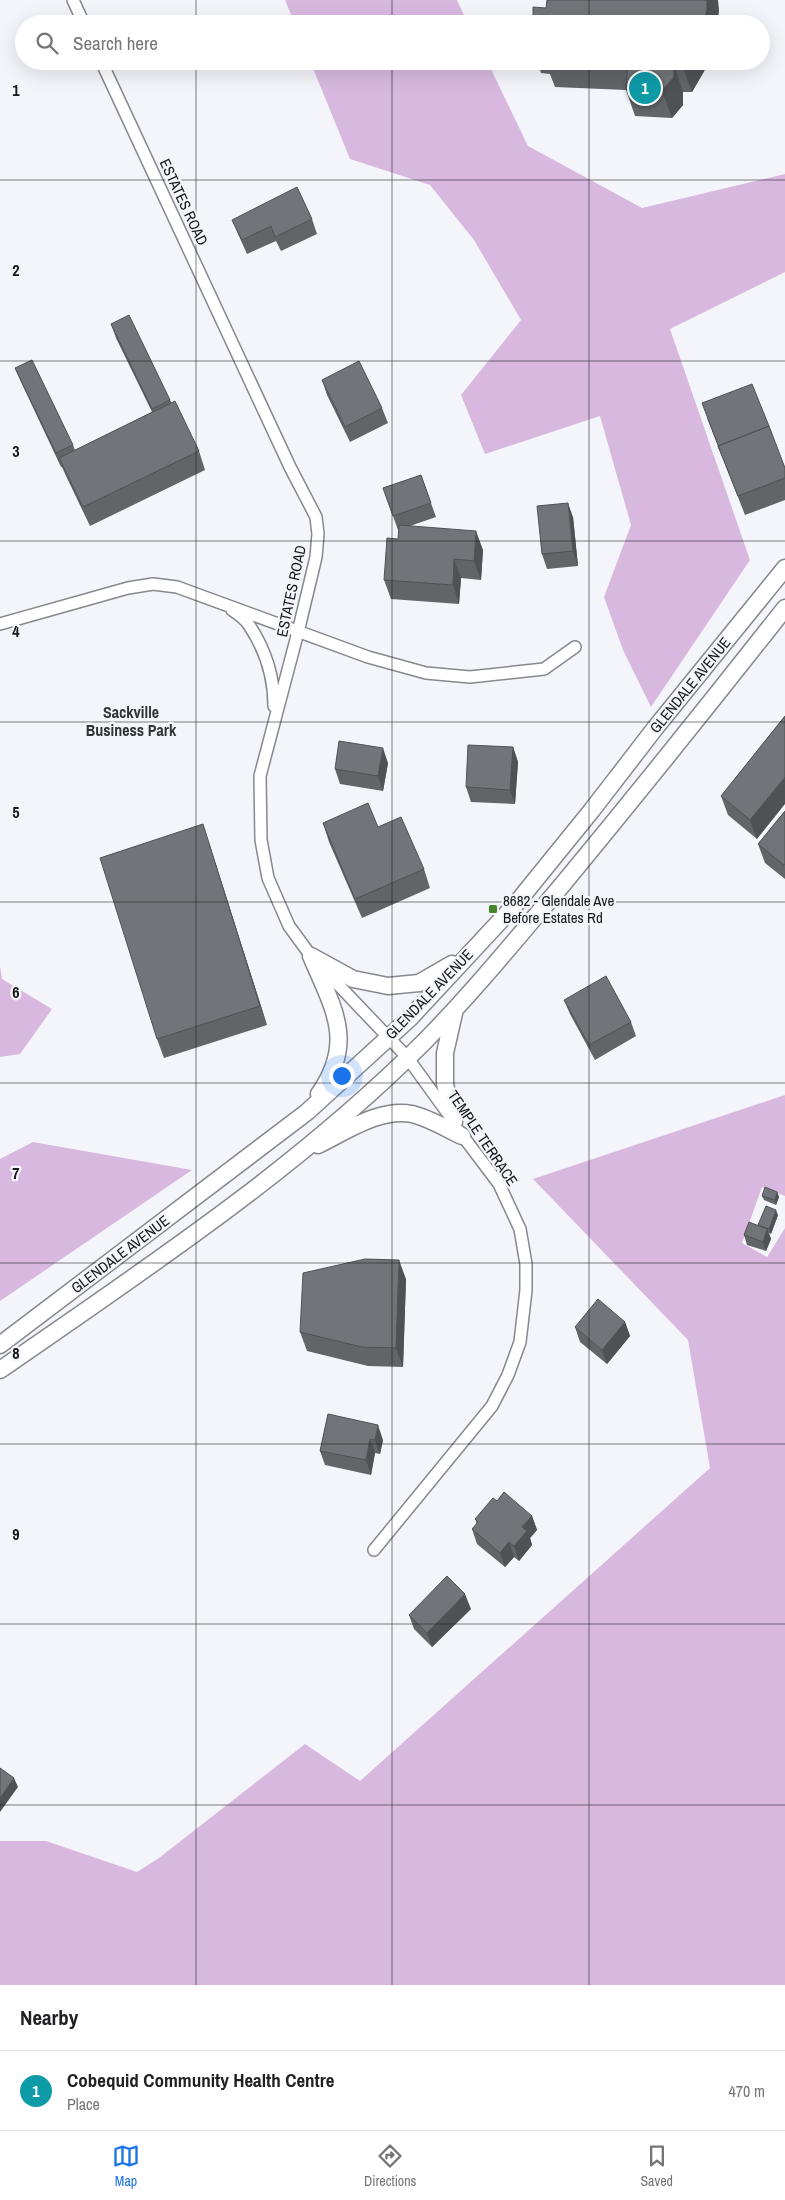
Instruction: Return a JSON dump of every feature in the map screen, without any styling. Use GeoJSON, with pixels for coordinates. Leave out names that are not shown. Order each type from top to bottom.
{"type":"FeatureCollection","features":[{"type":"Feature","properties":{"kind":"main road","name":"GLENDALE AVENUE"},"geometry":{"type":"LineString","coordinates":[[0,1345],[307,1112],[410,1018],[527,891],[656,727],[785,568]]}},
{"type":"Feature","properties":{"kind":"main road","name":"GLENDALE AVENUE"},"geometry":{"type":"LineString","coordinates":[[0,1370],[189,1240],[299,1156],[408,1057],[455,1008],[618,818],[785,608]]}},
{"type":"Feature","properties":{"kind":"main road"},"geometry":{"type":"LineString","coordinates":[[311,956],[353,979],[388,986],[419,983],[442,971],[473,949]]}},
{"type":"Feature","properties":{"kind":"main road"},"geometry":{"type":"LineString","coordinates":[[307,1112],[325,1086],[334,1067],[340,1034],[333,1007],[311,956]]}},
{"type":"Feature","properties":{"kind":"main road"},"geometry":{"type":"LineString","coordinates":[[455,1008],[445,1053],[444,1084],[458,1129]]}},
{"type":"Feature","properties":{"kind":"main road"},"geometry":{"type":"LineString","coordinates":[[299,1156],[371,1118],[399,1113],[414,1115],[458,1129]]}},
{"type":"Feature","properties":{"kind":"street"},"geometry":{"type":"LineString","coordinates":[[73,0],[80,15]]}},
{"type":"Feature","properties":{"kind":"street","name":"ESTATES ROAD"},"geometry":{"type":"LineString","coordinates":[[105,70],[290,467],[316,517],[318,534],[316,557],[260,776],[261,840],[268,878],[289,926],[311,956],[389,1037]]}},
{"type":"Feature","properties":{"kind":"street"},"geometry":{"type":"LineString","coordinates":[[0,624],[128,588],[153,584],[177,587],[298,632],[389,663],[426,673],[470,677],[544,669],[576,647]]}},
{"type":"Feature","properties":{"kind":"street"},"geometry":{"type":"LineString","coordinates":[[227,605],[249,624],[263,654],[272,678],[274,719]]}},
{"type":"Feature","properties":{"kind":"street","name":"TEMPLE TERRACE"},"geometry":{"type":"LineString","coordinates":[[374,1550],[492,1406],[508,1375],[520,1342],[526,1290],[526,1264],[520,1229],[499,1184],[408,1057],[389,1037]]}},
{"type":"Feature","properties":{"kind":"shaded area"},"geometry":{"type":"Polygon","coordinates":[[[285,0],[457,0],[464,15],[291,15],[285,0]]]}},
{"type":"Feature","properties":{"kind":"shaded area"},"geometry":{"type":"Polygon","coordinates":[[[314,70],[491,70],[528,146],[642,208],[785,174],[785,272],[670,329],[750,560],[651,707],[623,650],[604,597],[631,525],[600,416],[485,454],[461,395],[521,320],[474,240],[430,185],[350,159],[314,70]]]}},
{"type":"Feature","properties":{"kind":"shaded area"},"geometry":{"type":"Polygon","coordinates":[[[0,966],[2,979],[52,1009],[20,1054],[0,1057],[0,966]]]}},
{"type":"Feature","properties":{"kind":"shaded area"},"geometry":{"type":"Polygon","coordinates":[[[785,1095],[785,1196],[762,1187],[742,1243],[767,1257],[785,1228],[785,1985],[0,1985],[0,1841],[46,1841],[137,1872],[159,1858],[305,1744],[360,1781],[710,1468],[688,1340],[533,1179],[785,1095]]]}},
{"type":"Feature","properties":{"kind":"shaded area"},"geometry":{"type":"Polygon","coordinates":[[[33,1142],[192,1170],[0,1301],[0,1159],[33,1142]]]}},
{"type":"Feature","properties":{"kind":"building"},"geometry":{"type":"Polygon","coordinates":[[[547,0],[707,0],[706,15],[533,15],[533,7],[546,8],[547,0]]]}},
{"type":"Feature","properties":{"kind":"building"},"geometry":{"type":"Polygon","coordinates":[[[627,70],[674,70],[674,77],[662,91],[626,89],[627,70]]]}},
{"type":"Feature","properties":{"kind":"building"},"geometry":{"type":"Polygon","coordinates":[[[297,187],[312,219],[275,237],[271,226],[242,240],[232,220],[297,187]]]}},
{"type":"Feature","properties":{"kind":"building"},"geometry":{"type":"Polygon","coordinates":[[[129,315],[170,400],[152,409],[111,324],[129,315]]]}},
{"type":"Feature","properties":{"kind":"building"},"geometry":{"type":"Polygon","coordinates":[[[32,360],[73,445],[56,453],[15,368],[32,360]]]}},
{"type":"Feature","properties":{"kind":"building"},"geometry":{"type":"Polygon","coordinates":[[[359,361],[382,408],[345,427],[322,380],[359,361]]]}},
{"type":"Feature","properties":{"kind":"building"},"geometry":{"type":"Polygon","coordinates":[[[752,384],[769,426],[718,446],[702,403],[752,384]]]}},
{"type":"Feature","properties":{"kind":"building"},"geometry":{"type":"Polygon","coordinates":[[[175,401],[199,451],[83,507],[59,458],[175,401]]]}},
{"type":"Feature","properties":{"kind":"building"},"geometry":{"type":"Polygon","coordinates":[[[769,426],[785,468],[785,478],[738,496],[718,446],[769,426]]]}},
{"type":"Feature","properties":{"kind":"building"},"geometry":{"type":"Polygon","coordinates":[[[421,475],[431,503],[393,516],[383,488],[421,475]]]}},
{"type":"Feature","properties":{"kind":"building"},"geometry":{"type":"Polygon","coordinates":[[[568,503],[573,551],[542,554],[537,506],[568,503]]]}},
{"type":"Feature","properties":{"kind":"building"},"geometry":{"type":"Polygon","coordinates":[[[399,525],[476,531],[474,561],[454,559],[453,585],[384,580],[387,538],[398,539],[399,525]]]}},
{"type":"Feature","properties":{"kind":"building"},"geometry":{"type":"Polygon","coordinates":[[[785,716],[785,777],[750,820],[721,796],[785,716]]]}},
{"type":"Feature","properties":{"kind":"building"},"geometry":{"type":"Polygon","coordinates":[[[339,741],[383,748],[378,776],[335,769],[339,741]]]}},
{"type":"Feature","properties":{"kind":"building"},"geometry":{"type":"Polygon","coordinates":[[[468,745],[513,747],[510,790],[466,787],[468,745]]]}},
{"type":"Feature","properties":{"kind":"building"},"geometry":{"type":"Polygon","coordinates":[[[368,803],[378,827],[401,817],[424,869],[355,899],[323,823],[368,803]]]}},
{"type":"Feature","properties":{"kind":"building"},"geometry":{"type":"Polygon","coordinates":[[[785,811],[785,864],[784,865],[758,844],[785,811]]]}},
{"type":"Feature","properties":{"kind":"building"},"geometry":{"type":"Polygon","coordinates":[[[203,824],[260,1006],[157,1039],[100,858],[203,824]]]}},
{"type":"Feature","properties":{"kind":"building"},"geometry":{"type":"Polygon","coordinates":[[[606,976],[631,1022],[589,1045],[564,1000],[606,976]]]}},
{"type":"Feature","properties":{"kind":"building"},"geometry":{"type":"Polygon","coordinates":[[[765,1187],[777,1192],[775,1200],[762,1196],[765,1187]]]}},
{"type":"Feature","properties":{"kind":"building"},"geometry":{"type":"Polygon","coordinates":[[[766,1206],[776,1210],[769,1229],[758,1225],[766,1206]]]}},
{"type":"Feature","properties":{"kind":"building"},"geometry":{"type":"Polygon","coordinates":[[[749,1222],[767,1229],[763,1242],[744,1235],[749,1222]]]}},
{"type":"Feature","properties":{"kind":"building"},"geometry":{"type":"Polygon","coordinates":[[[365,1259],[399,1260],[396,1348],[362,1347],[300,1332],[303,1273],[365,1259]]]}},
{"type":"Feature","properties":{"kind":"building"},"geometry":{"type":"Polygon","coordinates":[[[598,1299],[625,1322],[602,1350],[575,1327],[598,1299]]]}},
{"type":"Feature","properties":{"kind":"building"},"geometry":{"type":"Polygon","coordinates":[[[328,1414],[378,1425],[375,1440],[370,1439],[366,1460],[320,1451],[328,1414]]]}},
{"type":"Feature","properties":{"kind":"building"},"geometry":{"type":"Polygon","coordinates":[[[504,1492],[532,1516],[522,1527],[527,1531],[514,1546],[509,1542],[500,1553],[472,1529],[478,1522],[475,1519],[493,1498],[497,1501],[504,1492]]]}},
{"type":"Feature","properties":{"kind":"building"},"geometry":{"type":"Polygon","coordinates":[[[447,1576],[465,1594],[427,1633],[409,1615],[447,1576]]]}},
{"type":"Feature","properties":{"kind":"building"},"geometry":{"type":"Polygon","coordinates":[[[0,1768],[14,1778],[0,1798],[0,1768]]]}},
{"type":"Feature","properties":{"kind":"place","name":"Cobequid Community Health Centre"},"geometry":{"type":"Point","coordinates":[645,88]}},
{"type":"Feature","properties":{"kind":"place","name":"8682 - Glendale Ave Before Estates Rd"},"geometry":{"type":"Point","coordinates":[493,909]}},
{"type":"Feature","properties":{"kind":"district","name":"Sackville Business Park"},"geometry":{"type":"Point","coordinates":[131,721]}}]}
